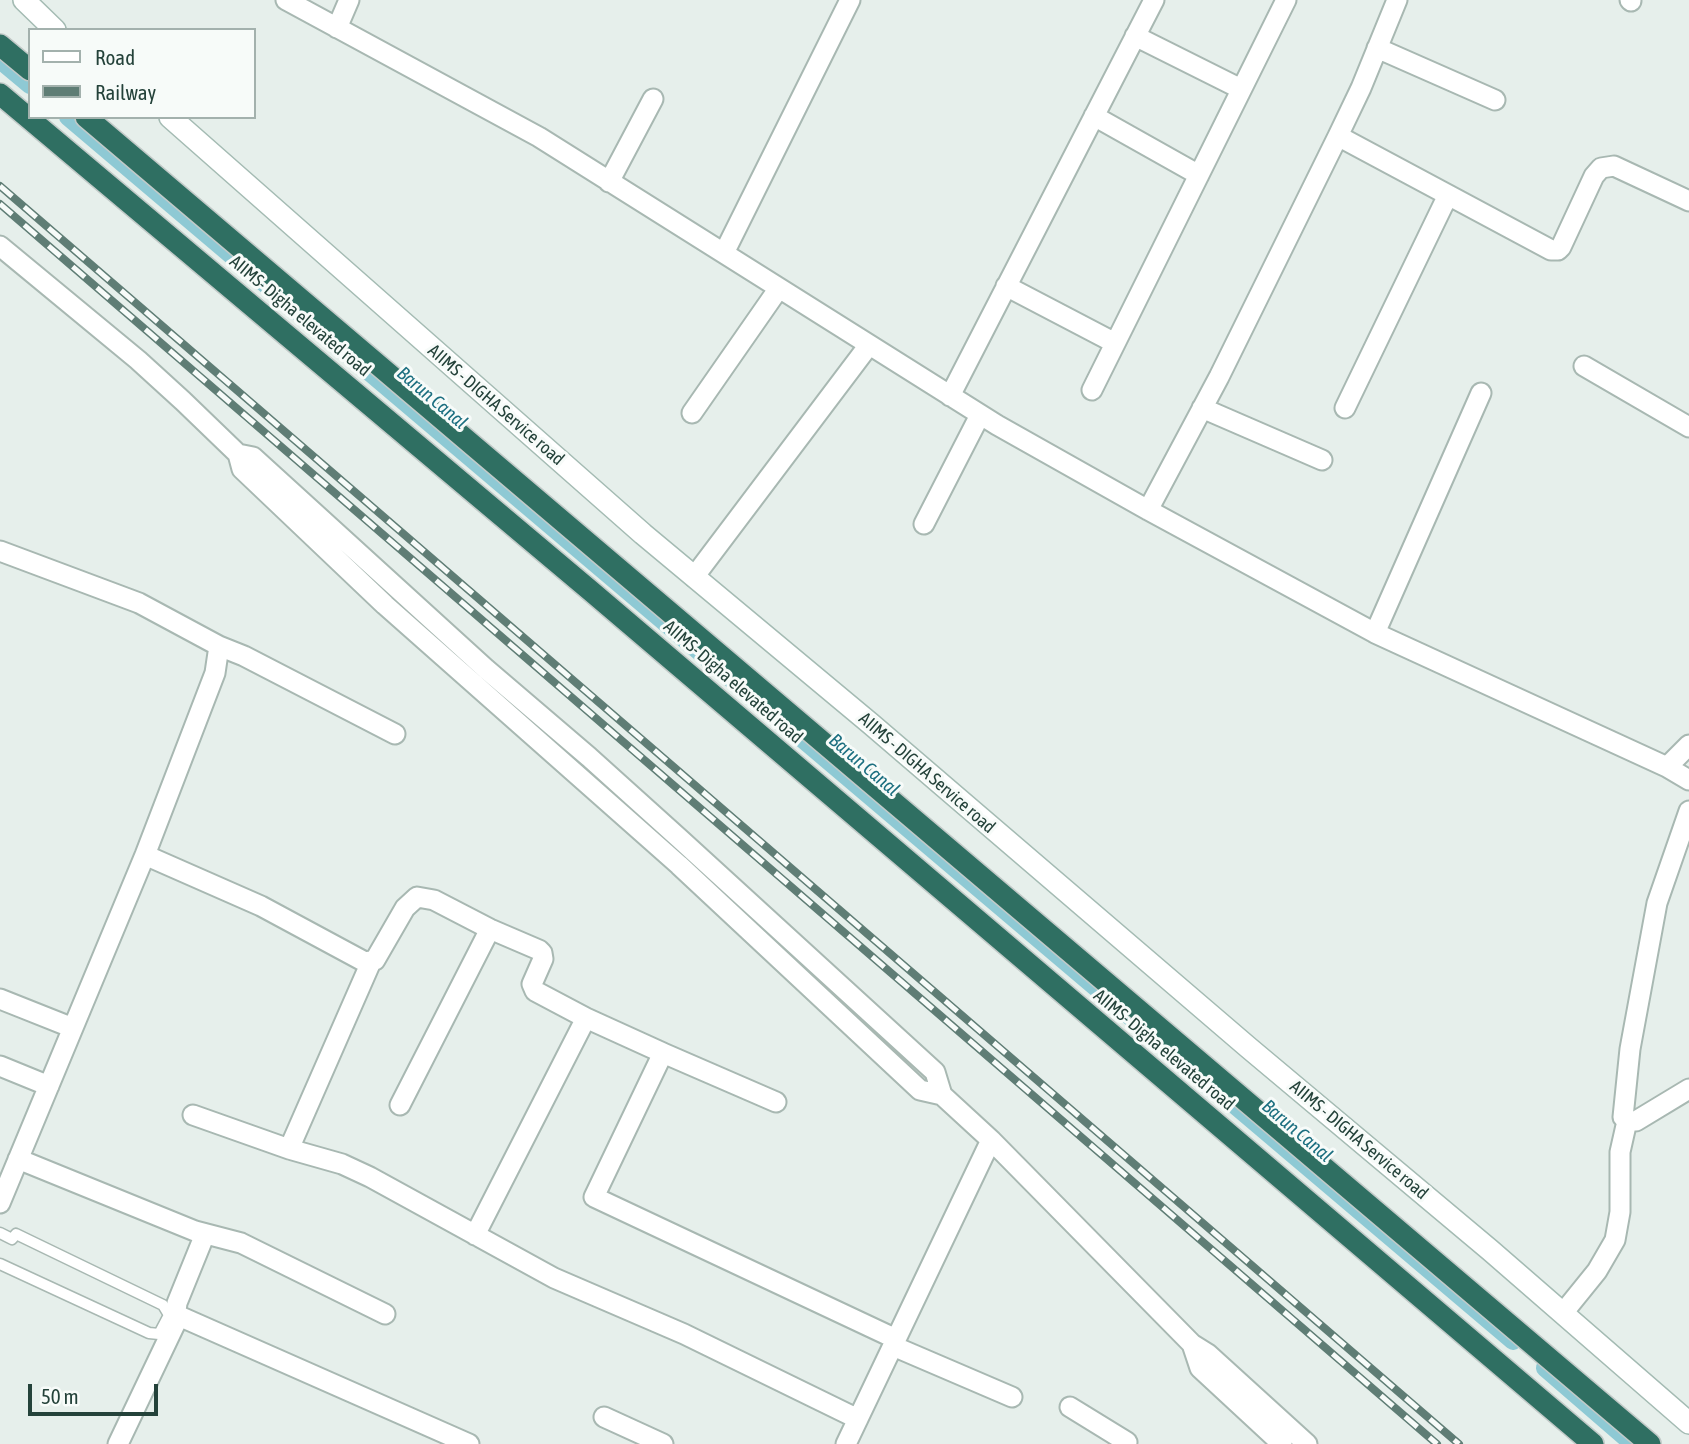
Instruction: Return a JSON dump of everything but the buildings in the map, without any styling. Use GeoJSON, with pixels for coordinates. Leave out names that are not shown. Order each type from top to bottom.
{"type":"FeatureCollection","features":[{"type":"Feature","properties":{"kind":"highway"},"geometry":{"type":"LineString","coordinates":[[0,45],[28,68]]}},
{"type":"Feature","properties":{"kind":"highway","name":"AIIMS- Digha elevated road"},"geometry":{"type":"LineString","coordinates":[[0,94],[28,118]]}},
{"type":"Feature","properties":{"kind":"highway","name":"AIIMS- Digha elevated road"},"geometry":{"type":"LineString","coordinates":[[30,119],[582,583],[1593,1444]]}},
{"type":"Feature","properties":{"kind":"highway","name":"AIIMS- Digha elevated road"},"geometry":{"type":"LineString","coordinates":[[88,119],[1650,1444]]}},
{"type":"Feature","properties":{"kind":"main road"},"geometry":{"type":"LineString","coordinates":[[24,0],[53,28]]}},
{"type":"Feature","properties":{"kind":"main road","name":"AIIMS - DIGHA Service road"},"geometry":{"type":"LineString","coordinates":[[172,119],[622,516],[871,724],[1689,1423]]}},
{"type":"Feature","properties":{"kind":"street"},"geometry":{"type":"LineString","coordinates":[[286,0],[539,137],[980,415],[1148,510],[1375,633],[1667,767],[1689,780]]}},
{"type":"Feature","properties":{"kind":"street"},"geometry":{"type":"LineString","coordinates":[[337,28],[349,0]]}},
{"type":"Feature","properties":{"kind":"street"},"geometry":{"type":"LineString","coordinates":[[724,253],[850,0]]}},
{"type":"Feature","properties":{"kind":"street"},"geometry":{"type":"LineString","coordinates":[[950,396],[1154,0]]}},
{"type":"Feature","properties":{"kind":"street"},"geometry":{"type":"LineString","coordinates":[[1092,390],[1286,0]]}},
{"type":"Feature","properties":{"kind":"street"},"geometry":{"type":"LineString","coordinates":[[1148,510],[1338,135],[1398,0]]}},
{"type":"Feature","properties":{"kind":"street"},"geometry":{"type":"LineString","coordinates":[[1135,36],[1241,89]]}},
{"type":"Feature","properties":{"kind":"street"},"geometry":{"type":"LineString","coordinates":[[1377,48],[1495,100]]}},
{"type":"Feature","properties":{"kind":"street"},"geometry":{"type":"LineString","coordinates":[[608,182],[653,99]]}},
{"type":"Feature","properties":{"kind":"street"},"geometry":{"type":"LineString","coordinates":[[1094,116],[1199,175]]}},
{"type":"Feature","properties":{"kind":"street"},"geometry":{"type":"LineString","coordinates":[[1338,135],[1543,247],[1555,251],[1561,247],[1594,176],[1601,168],[1614,166],[1689,201]]}},
{"type":"Feature","properties":{"kind":"street"},"geometry":{"type":"LineString","coordinates":[[1345,408],[1448,195]]}},
{"type":"Feature","properties":{"kind":"street"},"geometry":{"type":"LineString","coordinates":[[0,246],[138,360],[238,454],[253,457],[486,669],[680,839],[935,1072],[942,1095],[991,1140],[1192,1345],[1208,1354],[1307,1444]]}},
{"type":"Feature","properties":{"kind":"street"},"geometry":{"type":"LineString","coordinates":[[1006,286],[1115,343]]}},
{"type":"Feature","properties":{"kind":"street"},"geometry":{"type":"LineString","coordinates":[[692,413],[779,288]]}},
{"type":"Feature","properties":{"kind":"street"},"geometry":{"type":"LineString","coordinates":[[694,577],[869,345]]}},
{"type":"Feature","properties":{"kind":"street"},"geometry":{"type":"LineString","coordinates":[[1584,366],[1689,427]]}},
{"type":"Feature","properties":{"kind":"street"},"geometry":{"type":"LineString","coordinates":[[1375,633],[1481,393]]}},
{"type":"Feature","properties":{"kind":"street"},"geometry":{"type":"LineString","coordinates":[[1202,408],[1322,460]]}},
{"type":"Feature","properties":{"kind":"street"},"geometry":{"type":"LineString","coordinates":[[923,524],[980,415]]}},
{"type":"Feature","properties":{"kind":"street"},"geometry":{"type":"LineString","coordinates":[[0,551],[139,603],[395,734]]}},
{"type":"Feature","properties":{"kind":"street"},"geometry":{"type":"LineString","coordinates":[[0,1203],[145,855],[215,673],[219,646]]}},
{"type":"Feature","properties":{"kind":"street"},"geometry":{"type":"LineString","coordinates":[[1667,767],[1689,745]]}},
{"type":"Feature","properties":{"kind":"street"},"geometry":{"type":"LineString","coordinates":[[1563,1313],[1597,1271],[1615,1240],[1620,1212],[1620,1152],[1627,1121],[1623,1113],[1630,1049],[1657,903],[1689,811]]}},
{"type":"Feature","properties":{"kind":"street"},"geometry":{"type":"LineString","coordinates":[[145,855],[261,906],[358,959],[371,962]]}},
{"type":"Feature","properties":{"kind":"street"},"geometry":{"type":"LineString","coordinates":[[289,1149],[371,962],[380,954],[405,908],[417,897],[434,900],[542,953],[543,959],[532,988],[586,1018],[776,1102]]}},
{"type":"Feature","properties":{"kind":"street"},"geometry":{"type":"LineString","coordinates":[[400,1105],[489,929]]}},
{"type":"Feature","properties":{"kind":"street"},"geometry":{"type":"LineString","coordinates":[[0,999],[73,1028]]}},
{"type":"Feature","properties":{"kind":"street"},"geometry":{"type":"LineString","coordinates":[[475,1234],[586,1018]]}},
{"type":"Feature","properties":{"kind":"street"},"geometry":{"type":"LineString","coordinates":[[663,1053],[594,1198],[1012,1397]]}},
{"type":"Feature","properties":{"kind":"street"},"geometry":{"type":"LineString","coordinates":[[0,1066],[49,1086]]}},
{"type":"Feature","properties":{"kind":"street"},"geometry":{"type":"LineString","coordinates":[[1627,1121],[1636,1121],[1689,1089]]}},
{"type":"Feature","properties":{"kind":"street"},"geometry":{"type":"LineString","coordinates":[[193,1115],[289,1149],[342,1164],[370,1177],[554,1278],[684,1334],[855,1436],[895,1342],[991,1140]]}},
{"type":"Feature","properties":{"kind":"street"},"geometry":{"type":"LineString","coordinates":[[18,1159],[205,1234],[241,1243],[385,1314]]}},
{"type":"Feature","properties":{"kind":"street"},"geometry":{"type":"LineString","coordinates":[[205,1234],[177,1303],[176,1311],[179,1316],[469,1444]]}},
{"type":"Feature","properties":{"kind":"street"},"geometry":{"type":"LineString","coordinates":[[118,1444],[179,1316]]}},
{"type":"Feature","properties":{"kind":"street"},"geometry":{"type":"LineString","coordinates":[[1192,1345],[1200,1368],[1282,1444]]}},
{"type":"Feature","properties":{"kind":"street"},"geometry":{"type":"LineString","coordinates":[[1070,1407],[1127,1442],[1126,1444]]}},
{"type":"Feature","properties":{"kind":"street"},"geometry":{"type":"LineString","coordinates":[[604,1418],[663,1444]]}},
{"type":"Feature","properties":{"kind":"lane"},"geometry":{"type":"LineString","coordinates":[[0,1234],[12,1239],[16,1234],[163,1305],[169,1315],[159,1334],[149,1334],[0,1264]]}},
{"type":"Feature","properties":{"kind":"waterway","name":"Barun Canal"},"geometry":{"type":"LineString","coordinates":[[0,60],[28,83]]}},
{"type":"Feature","properties":{"kind":"waterway","name":"Barun Canal"},"geometry":{"type":"LineString","coordinates":[[70,119],[1513,1341]]}},
{"type":"Feature","properties":{"kind":"waterway","name":"Barun Canal"},"geometry":{"type":"LineString","coordinates":[[1545,1368],[1633,1444]]}},
{"type":"Feature","properties":{"kind":"railway"},"geometry":{"type":"LineString","coordinates":[[0,186],[1459,1444]]}},
{"type":"Feature","properties":{"kind":"railway"},"geometry":{"type":"LineString","coordinates":[[0,204],[1437,1444]]}}]}
